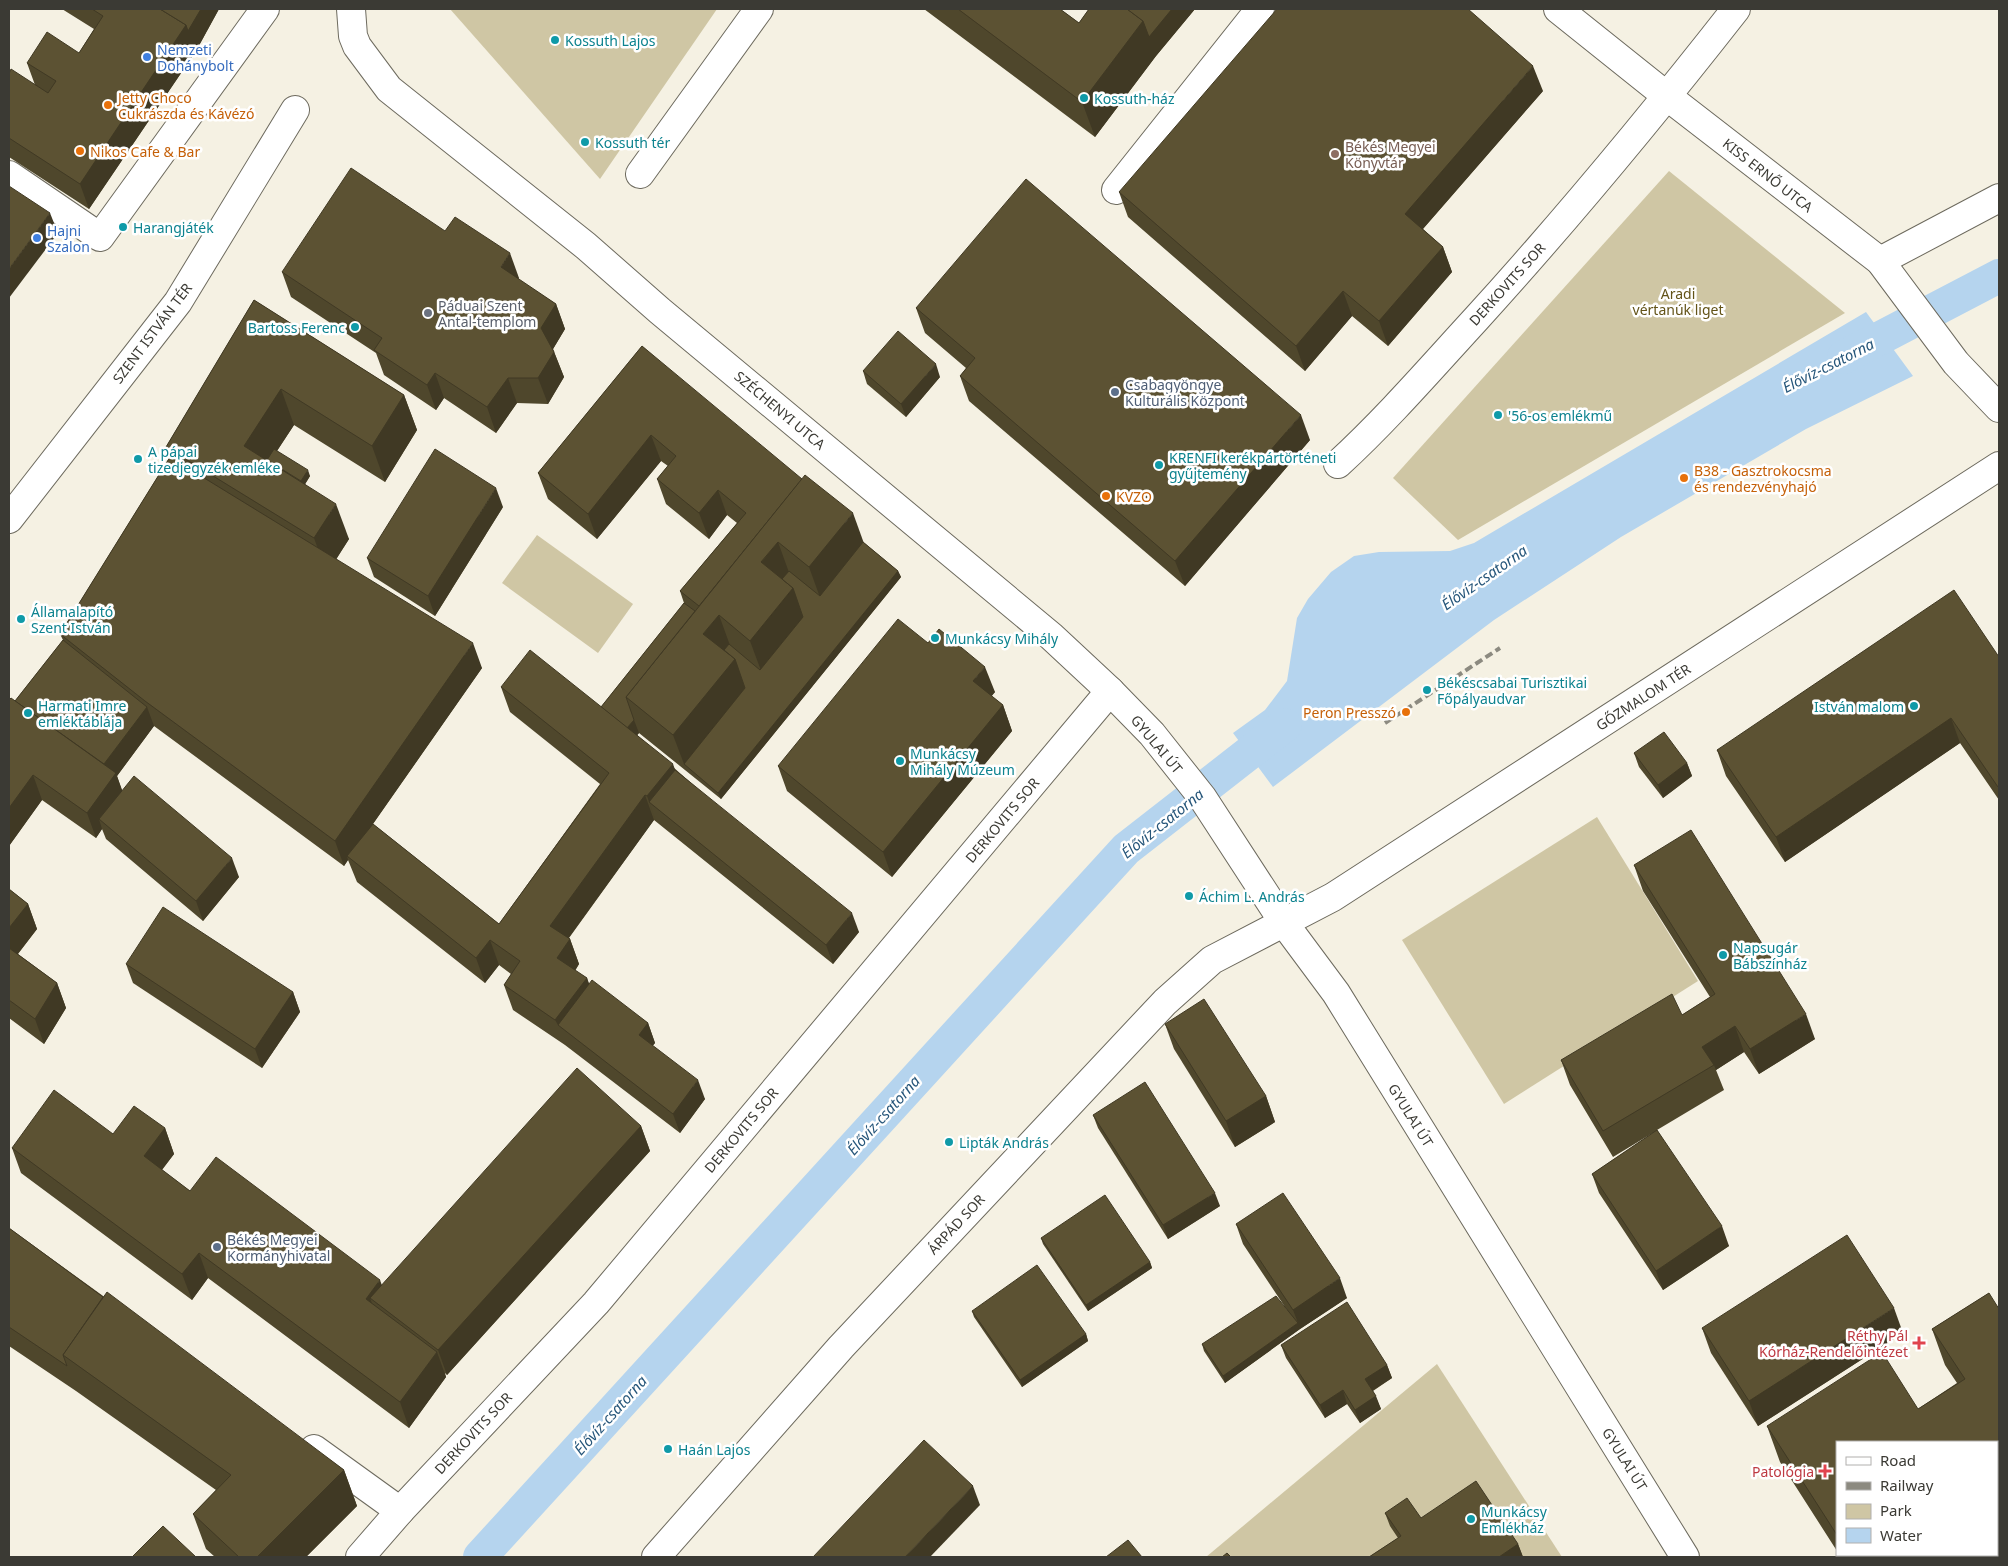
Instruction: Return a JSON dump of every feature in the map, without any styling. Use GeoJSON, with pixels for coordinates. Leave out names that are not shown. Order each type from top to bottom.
{"type":"FeatureCollection","features":[{"type":"Feature","properties":{"kind":"street"},"geometry":{"type":"LineString","coordinates":[[9,175],[100,237],[265,9]]}},
{"type":"Feature","properties":{"kind":"street","name":"SZÉCHENYI UTCA"},"geometry":{"type":"LineString","coordinates":[[351,9],[353,36],[357,46],[389,89],[586,246],[660,311],[1051,636],[1110,691]]}},
{"type":"Feature","properties":{"kind":"street"},"geometry":{"type":"LineString","coordinates":[[640,174],[759,9]]}},
{"type":"Feature","properties":{"kind":"street"},"geometry":{"type":"LineString","coordinates":[[1116,190],[1260,9]]}},
{"type":"Feature","properties":{"kind":"street","name":"KISS ERNŐ UTCA"},"geometry":{"type":"LineString","coordinates":[[1558,9],[1668,97],[1880,261],[1956,363],[1999,408]]}},
{"type":"Feature","properties":{"kind":"street","name":"DERKOVITS SOR"},"geometry":{"type":"LineString","coordinates":[[1338,464],[1385,419],[1549,238],[1668,97],[1736,9]]}},
{"type":"Feature","properties":{"kind":"street","name":"SZENT ISTVÁN TÉR"},"geometry":{"type":"LineString","coordinates":[[9,519],[178,302],[295,110]]}},
{"type":"Feature","properties":{"kind":"street"},"geometry":{"type":"LineString","coordinates":[[1880,261],[1999,198]]}},
{"type":"Feature","properties":{"kind":"street","name":"GŐZMALOM TÉR"},"geometry":{"type":"LineString","coordinates":[[1284,923],[1333,897],[1999,466]]}},
{"type":"Feature","properties":{"kind":"street","name":"DERKOVITS SOR"},"geometry":{"type":"LineString","coordinates":[[360,1557],[400,1511],[596,1303],[1110,691]]}},
{"type":"Feature","properties":{"kind":"street","name":"GYULAI ÚT"},"geometry":{"type":"LineString","coordinates":[[1110,691],[1152,734],[1202,798],[1284,923],[1336,993],[1685,1557]]}},
{"type":"Feature","properties":{"kind":"street","name":"ÁRPÁD SOR"},"geometry":{"type":"LineString","coordinates":[[656,1557],[841,1347],[1165,1002],[1212,960],[1284,923]]}},
{"type":"Feature","properties":{"kind":"street"},"geometry":{"type":"LineString","coordinates":[[296,1436],[400,1511]]}},
{"type":"Feature","properties":{"kind":"green space","name":"Kossuth tér"},"geometry":{"type":"Polygon","coordinates":[[[450,9],[717,9],[600,179],[450,9]]]}},
{"type":"Feature","properties":{"kind":"green space","name":"Aradi vértanúk liget"},"geometry":{"type":"Polygon","coordinates":[[[1669,171],[1845,313],[1458,540],[1393,478],[1669,171]]]}},
{"type":"Feature","properties":{"kind":"green space"},"geometry":{"type":"Polygon","coordinates":[[[537,535],[633,604],[598,653],[502,583],[537,535]]]}},
{"type":"Feature","properties":{"kind":"green space"},"geometry":{"type":"Polygon","coordinates":[[[1597,817],[1698,981],[1504,1104],[1402,940],[1597,817]]]}},
{"type":"Feature","properties":{"kind":"green space"},"geometry":{"type":"Polygon","coordinates":[[[1437,1364],[1562,1557],[1206,1557],[1437,1364]]]}},
{"type":"Feature","properties":{"kind":"water"},"geometry":{"type":"Polygon","coordinates":[[[1866,312],[1913,376],[1806,429],[1621,537],[1494,620],[1273,787],[1233,733],[1265,710],[1287,681],[1297,618],[1308,599],[1331,572],[1354,556],[1379,552],[1450,551],[1474,543],[1866,312]]]}},
{"type":"Feature","properties":{"kind":"building"},"geometry":{"type":"Polygon","coordinates":[[[92,9],[160,9],[186,25],[80,184],[9,138],[9,74],[11,69],[48,93],[56,81],[27,63],[47,32],[79,53],[103,16],[92,9]]]}},
{"type":"Feature","properties":{"kind":"building"},"geometry":{"type":"Polygon","coordinates":[[[160,9],[201,9],[188,31],[186,25],[160,9]]]}},
{"type":"Feature","properties":{"kind":"building"},"geometry":{"type":"Polygon","coordinates":[[[958,9],[1060,9],[1079,23],[1089,9],[1127,9],[1143,21],[1082,102],[958,9]]]}},
{"type":"Feature","properties":{"kind":"building"},"geometry":{"type":"Polygon","coordinates":[[[1127,9],[1172,9],[1149,37],[1143,21],[1127,9]]]}},
{"type":"Feature","properties":{"kind":"building","name":"Békés Megyei Könyvtár"},"geometry":{"type":"Polygon","coordinates":[[[1277,9],[1468,9],[1533,66],[1405,214],[1443,247],[1379,321],[1343,291],[1296,346],[1119,192],[1277,9]]]}},
{"type":"Feature","properties":{"kind":"building","name":"Páduai Szent Antal-templom"},"geometry":{"type":"Polygon","coordinates":[[[351,168],[445,231],[455,217],[510,253],[501,267],[556,304],[541,328],[554,352],[538,378],[508,378],[487,407],[435,373],[427,385],[374,350],[382,338],[282,272],[351,168]]]}},
{"type":"Feature","properties":{"kind":"building","name":"Csabagyöngye Kulturális Központ"},"geometry":{"type":"Polygon","coordinates":[[[1026,179],[1301,415],[1175,561],[960,376],[975,358],[916,308],[1026,179]]]}},
{"type":"Feature","properties":{"kind":"building"},"geometry":{"type":"Polygon","coordinates":[[[9,186],[50,213],[9,269],[9,186]]]}},
{"type":"Feature","properties":{"kind":"building"},"geometry":{"type":"Polygon","coordinates":[[[254,300],[404,395],[372,446],[281,389],[244,446],[336,504],[314,538],[166,447],[254,300]]]}},
{"type":"Feature","properties":{"kind":"building"},"geometry":{"type":"Polygon","coordinates":[[[898,331],[936,364],[901,404],[863,371],[898,331]]]}},
{"type":"Feature","properties":{"kind":"building"},"geometry":{"type":"Polygon","coordinates":[[[642,346],[802,479],[699,606],[680,591],[746,513],[718,490],[699,513],[657,479],[676,456],[651,435],[588,514],[538,473],[642,346]]]}},
{"type":"Feature","properties":{"kind":"building"},"geometry":{"type":"Polygon","coordinates":[[[274,449],[308,470],[301,481],[267,460],[274,449]]]}},
{"type":"Feature","properties":{"kind":"building"},"geometry":{"type":"Polygon","coordinates":[[[435,449],[496,488],[428,596],[367,558],[435,449]]]}},
{"type":"Feature","properties":{"kind":"building"},"geometry":{"type":"Polygon","coordinates":[[[170,457],[473,643],[335,841],[145,701],[60,634],[170,457]]]}},
{"type":"Feature","properties":{"kind":"building"},"geometry":{"type":"Polygon","coordinates":[[[805,475],[853,513],[809,567],[778,542],[761,562],[793,588],[750,641],[719,615],[703,634],[735,659],[673,735],[626,697],[805,475]]]}},
{"type":"Feature","properties":{"kind":"building"},"geometry":{"type":"Polygon","coordinates":[[[863,542],[898,571],[718,793],[684,764],[745,688],[735,659],[724,650],[729,644],[760,670],[803,617],[793,588],[782,579],[789,571],[820,596],[863,542]]]}},
{"type":"Feature","properties":{"kind":"building","name":"István malom"},"geometry":{"type":"Polygon","coordinates":[[[1954,590],[1999,657],[1999,786],[1951,718],[1776,837],[1717,750],[1954,590]]]}},
{"type":"Feature","properties":{"kind":"building"},"geometry":{"type":"Polygon","coordinates":[[[684,603],[695,611],[626,697],[634,720],[627,728],[601,707],[684,603]]]}},
{"type":"Feature","properties":{"kind":"building","name":"Munkácsy Mihály Múzeum"},"geometry":{"type":"Polygon","coordinates":[[[898,619],[928,643],[939,629],[985,667],[973,681],[1003,705],[883,852],[778,766],[898,619]]]}},
{"type":"Feature","properties":{"kind":"building"},"geometry":{"type":"Polygon","coordinates":[[[63,640],[147,707],[104,764],[15,701],[63,640]]]}},
{"type":"Feature","properties":{"kind":"building"},"geometry":{"type":"Polygon","coordinates":[[[530,650],[673,764],[647,796],[645,795],[550,926],[570,939],[557,958],[587,978],[555,1020],[504,985],[520,961],[490,940],[476,958],[347,856],[373,824],[499,924],[609,773],[501,687],[530,650]]]}},
{"type":"Feature","properties":{"kind":"building"},"geometry":{"type":"Polygon","coordinates":[[[11,698],[116,773],[87,813],[33,775],[9,808],[9,700],[11,698]]]}},
{"type":"Feature","properties":{"kind":"building"},"geometry":{"type":"Polygon","coordinates":[[[1664,732],[1687,763],[1658,785],[1634,753],[1664,732]]]}},
{"type":"Feature","properties":{"kind":"building"},"geometry":{"type":"Polygon","coordinates":[[[675,770],[852,913],[826,945],[649,802],[675,770]]]}},
{"type":"Feature","properties":{"kind":"building"},"geometry":{"type":"Polygon","coordinates":[[[134,776],[232,858],[196,901],[99,819],[134,776]]]}},
{"type":"Feature","properties":{"kind":"building"},"geometry":{"type":"Polygon","coordinates":[[[1691,830],[1806,1014],[1750,1049],[1735,1026],[1702,1047],[1714,1065],[1603,1131],[1561,1060],[1672,994],[1682,1015],[1715,994],[1634,865],[1691,830]]]}},
{"type":"Feature","properties":{"kind":"building"},"geometry":{"type":"Polygon","coordinates":[[[9,889],[28,904],[9,928],[9,889]]]}},
{"type":"Feature","properties":{"kind":"building"},"geometry":{"type":"Polygon","coordinates":[[[163,907],[293,992],[255,1049],[126,964],[163,907]]]}},
{"type":"Feature","properties":{"kind":"building"},"geometry":{"type":"Polygon","coordinates":[[[9,948],[57,983],[35,1019],[9,1000],[9,948]]]}},
{"type":"Feature","properties":{"kind":"building"},"geometry":{"type":"Polygon","coordinates":[[[592,980],[648,1023],[639,1035],[698,1080],[673,1114],[558,1025],[592,980]]]}},
{"type":"Feature","properties":{"kind":"building"},"geometry":{"type":"Polygon","coordinates":[[[1204,999],[1266,1096],[1226,1121],[1165,1024],[1204,999]]]}},
{"type":"Feature","properties":{"kind":"building"},"geometry":{"type":"Polygon","coordinates":[[[577,1068],[641,1126],[438,1350],[370,1298],[577,1068]]]}},
{"type":"Feature","properties":{"kind":"building"},"geometry":{"type":"Polygon","coordinates":[[[1145,1082],[1215,1193],[1163,1225],[1093,1115],[1145,1082]]]}},
{"type":"Feature","properties":{"kind":"building","name":"Békés Megyei Kormányhivatal"},"geometry":{"type":"Polygon","coordinates":[[[54,1090],[113,1134],[134,1106],[165,1128],[144,1156],[190,1191],[216,1157],[380,1280],[366,1299],[437,1352],[400,1402],[199,1253],[182,1274],[12,1148],[54,1090]]]}},
{"type":"Feature","properties":{"kind":"building"},"geometry":{"type":"Polygon","coordinates":[[[1657,1130],[1722,1226],[1656,1271],[1592,1174],[1657,1130]]]}},
{"type":"Feature","properties":{"kind":"building"},"geometry":{"type":"Polygon","coordinates":[[[1283,1193],[1340,1278],[1293,1310],[1236,1224],[1283,1193]]]}},
{"type":"Feature","properties":{"kind":"building"},"geometry":{"type":"Polygon","coordinates":[[[1105,1195],[1150,1262],[1086,1305],[1041,1238],[1105,1195]]]}},
{"type":"Feature","properties":{"kind":"building"},"geometry":{"type":"Polygon","coordinates":[[[9,1228],[103,1297],[63,1355],[67,1366],[9,1327],[9,1228]]]}},
{"type":"Feature","properties":{"kind":"building"},"geometry":{"type":"Polygon","coordinates":[[[1847,1235],[1894,1308],[1749,1401],[1702,1328],[1847,1235]]]}},
{"type":"Feature","properties":{"kind":"building"},"geometry":{"type":"Polygon","coordinates":[[[1037,1265],[1086,1334],[1020,1380],[972,1311],[1037,1265]]]}},
{"type":"Feature","properties":{"kind":"building"},"geometry":{"type":"Polygon","coordinates":[[[107,1292],[344,1470],[257,1557],[239,1557],[193,1514],[231,1475],[63,1355],[107,1292]]]}},
{"type":"Feature","properties":{"kind":"building"},"geometry":{"type":"Polygon","coordinates":[[[1989,1293],[1999,1309],[1999,1557],[1934,1556],[1998,1556],[1998,1441],[1836,1441],[1836,1533],[1767,1426],[1882,1352],[1918,1409],[1965,1379],[1932,1329],[1989,1293]]]}},
{"type":"Feature","properties":{"kind":"building"},"geometry":{"type":"Polygon","coordinates":[[[1276,1296],[1298,1323],[1223,1376],[1202,1344],[1276,1296]]]}},
{"type":"Feature","properties":{"kind":"building"},"geometry":{"type":"Polygon","coordinates":[[[1347,1302],[1387,1365],[1365,1379],[1376,1396],[1355,1410],[1343,1390],[1320,1405],[1281,1345],[1347,1302]]]}},
{"type":"Feature","properties":{"kind":"building"},"geometry":{"type":"Polygon","coordinates":[[[924,1440],[973,1486],[905,1557],[813,1557],[924,1440]]]}},
{"type":"Feature","properties":{"kind":"building","name":"Munkácsy Emlékház"},"geometry":{"type":"Polygon","coordinates":[[[1476,1481],[1518,1544],[1499,1557],[1369,1557],[1401,1536],[1385,1513],[1407,1498],[1421,1518],[1476,1481]]]}},
{"type":"Feature","properties":{"kind":"building"},"geometry":{"type":"Polygon","coordinates":[[[163,1526],[196,1557],[132,1557],[163,1526]]]}},
{"type":"Feature","properties":{"kind":"building"},"geometry":{"type":"Polygon","coordinates":[[[1128,1540],[1142,1557],[1106,1557],[1128,1540]]]}},
{"type":"Feature","properties":{"kind":"building"},"geometry":{"type":"Polygon","coordinates":[[[1227,1553],[1231,1557],[1222,1557],[1227,1553]]]}},
{"type":"Feature","properties":{"kind":"building"},"geometry":{"type":"Polygon","coordinates":[[[1850,1556],[1888,1556],[1886,1557],[1850,1556]]]}},
{"type":"Feature","properties":{"kind":"waterway","name":"Élővíz-csatorna"},"geometry":{"type":"LineString","coordinates":[[1844,357],[1999,276]]}},
{"type":"Feature","properties":{"kind":"waterway","name":"Élővíz-csatorna"},"geometry":{"type":"LineString","coordinates":[[480,1557],[1126,849],[1285,725]]}},
{"type":"Feature","properties":{"kind":"railway"},"geometry":{"type":"LineString","coordinates":[[1385,723],[1500,648]]}},
{"type":"Feature","properties":{"kind":"place","name":"Kossuth Lajos"},"geometry":{"type":"Point","coordinates":[555,40]}},
{"type":"Feature","properties":{"kind":"place","name":"Nemzeti Dohánybolt"},"geometry":{"type":"Point","coordinates":[147,57]}},
{"type":"Feature","properties":{"kind":"place","name":"Kossuth-ház"},"geometry":{"type":"Point","coordinates":[1084,98]}},
{"type":"Feature","properties":{"kind":"place","name":"Jetty Choco Cukrászda és Kávézó"},"geometry":{"type":"Point","coordinates":[108,105]}},
{"type":"Feature","properties":{"kind":"place","name":"Kossuth tér"},"geometry":{"type":"Point","coordinates":[585,142]}},
{"type":"Feature","properties":{"kind":"place","name":"Nikos Cafe & Bar"},"geometry":{"type":"Point","coordinates":[80,151]}},
{"type":"Feature","properties":{"kind":"place","name":"Békés Megyei Könyvtár"},"geometry":{"type":"Point","coordinates":[1335,154]}},
{"type":"Feature","properties":{"kind":"place","name":"Harangjáték"},"geometry":{"type":"Point","coordinates":[123,227]}},
{"type":"Feature","properties":{"kind":"place","name":"Hajni Szalon"},"geometry":{"type":"Point","coordinates":[37,238]}},
{"type":"Feature","properties":{"kind":"place","name":"Páduai Szent Antal-templom"},"geometry":{"type":"Point","coordinates":[428,313]}},
{"type":"Feature","properties":{"kind":"place","name":"Bartoss Ferenc"},"geometry":{"type":"Point","coordinates":[355,327]}},
{"type":"Feature","properties":{"kind":"place","name":"Csabagyöngye Kulturális Központ"},"geometry":{"type":"Point","coordinates":[1115,392]}},
{"type":"Feature","properties":{"kind":"place","name":"'56-os emlékmű"},"geometry":{"type":"Point","coordinates":[1498,415]}},
{"type":"Feature","properties":{"kind":"place","name":"A pápai tizedjegyzék emléke"},"geometry":{"type":"Point","coordinates":[138,459]}},
{"type":"Feature","properties":{"kind":"place","name":"KRENFI kerékpártörténeti gyűjtemény"},"geometry":{"type":"Point","coordinates":[1159,465]}},
{"type":"Feature","properties":{"kind":"place","name":"B38 - Gasztrokocsma és rendezvényhajó"},"geometry":{"type":"Point","coordinates":[1684,478]}},
{"type":"Feature","properties":{"kind":"place","name":"KVZO"},"geometry":{"type":"Point","coordinates":[1106,496]}},
{"type":"Feature","properties":{"kind":"place","name":"Államalapító Szent István"},"geometry":{"type":"Point","coordinates":[21,619]}},
{"type":"Feature","properties":{"kind":"place","name":"Munkácsy Mihály"},"geometry":{"type":"Point","coordinates":[935,638]}},
{"type":"Feature","properties":{"kind":"place","name":"Békéscsabai Turisztikai Főpályaudvar"},"geometry":{"type":"Point","coordinates":[1427,690]}},
{"type":"Feature","properties":{"kind":"place","name":"István malom"},"geometry":{"type":"Point","coordinates":[1914,706]}},
{"type":"Feature","properties":{"kind":"place","name":"Peron Presszó"},"geometry":{"type":"Point","coordinates":[1406,712]}},
{"type":"Feature","properties":{"kind":"place","name":"Harmati Imre emléktáblája"},"geometry":{"type":"Point","coordinates":[28,713]}},
{"type":"Feature","properties":{"kind":"place","name":"Munkácsy Mihály Múzeum"},"geometry":{"type":"Point","coordinates":[900,761]}},
{"type":"Feature","properties":{"kind":"place","name":"Áchim L. András"},"geometry":{"type":"Point","coordinates":[1189,896]}},
{"type":"Feature","properties":{"kind":"place","name":"Napsugár Bábszínház"},"geometry":{"type":"Point","coordinates":[1723,955]}},
{"type":"Feature","properties":{"kind":"place","name":"Lipták András"},"geometry":{"type":"Point","coordinates":[949,1142]}},
{"type":"Feature","properties":{"kind":"place","name":"Békés Megyei Kormányhivatal"},"geometry":{"type":"Point","coordinates":[217,1247]}},
{"type":"Feature","properties":{"kind":"place","name":"Réthy Pál Kórház-Rendelőintézet"},"geometry":{"type":"Point","coordinates":[1919,1343]}},
{"type":"Feature","properties":{"kind":"place","name":"Haán Lajos"},"geometry":{"type":"Point","coordinates":[668,1449]}},
{"type":"Feature","properties":{"kind":"place","name":"Patológia"},"geometry":{"type":"Point","coordinates":[1825,1471]}},
{"type":"Feature","properties":{"kind":"place","name":"Munkácsy Emlékház"},"geometry":{"type":"Point","coordinates":[1471,1519]}}]}
